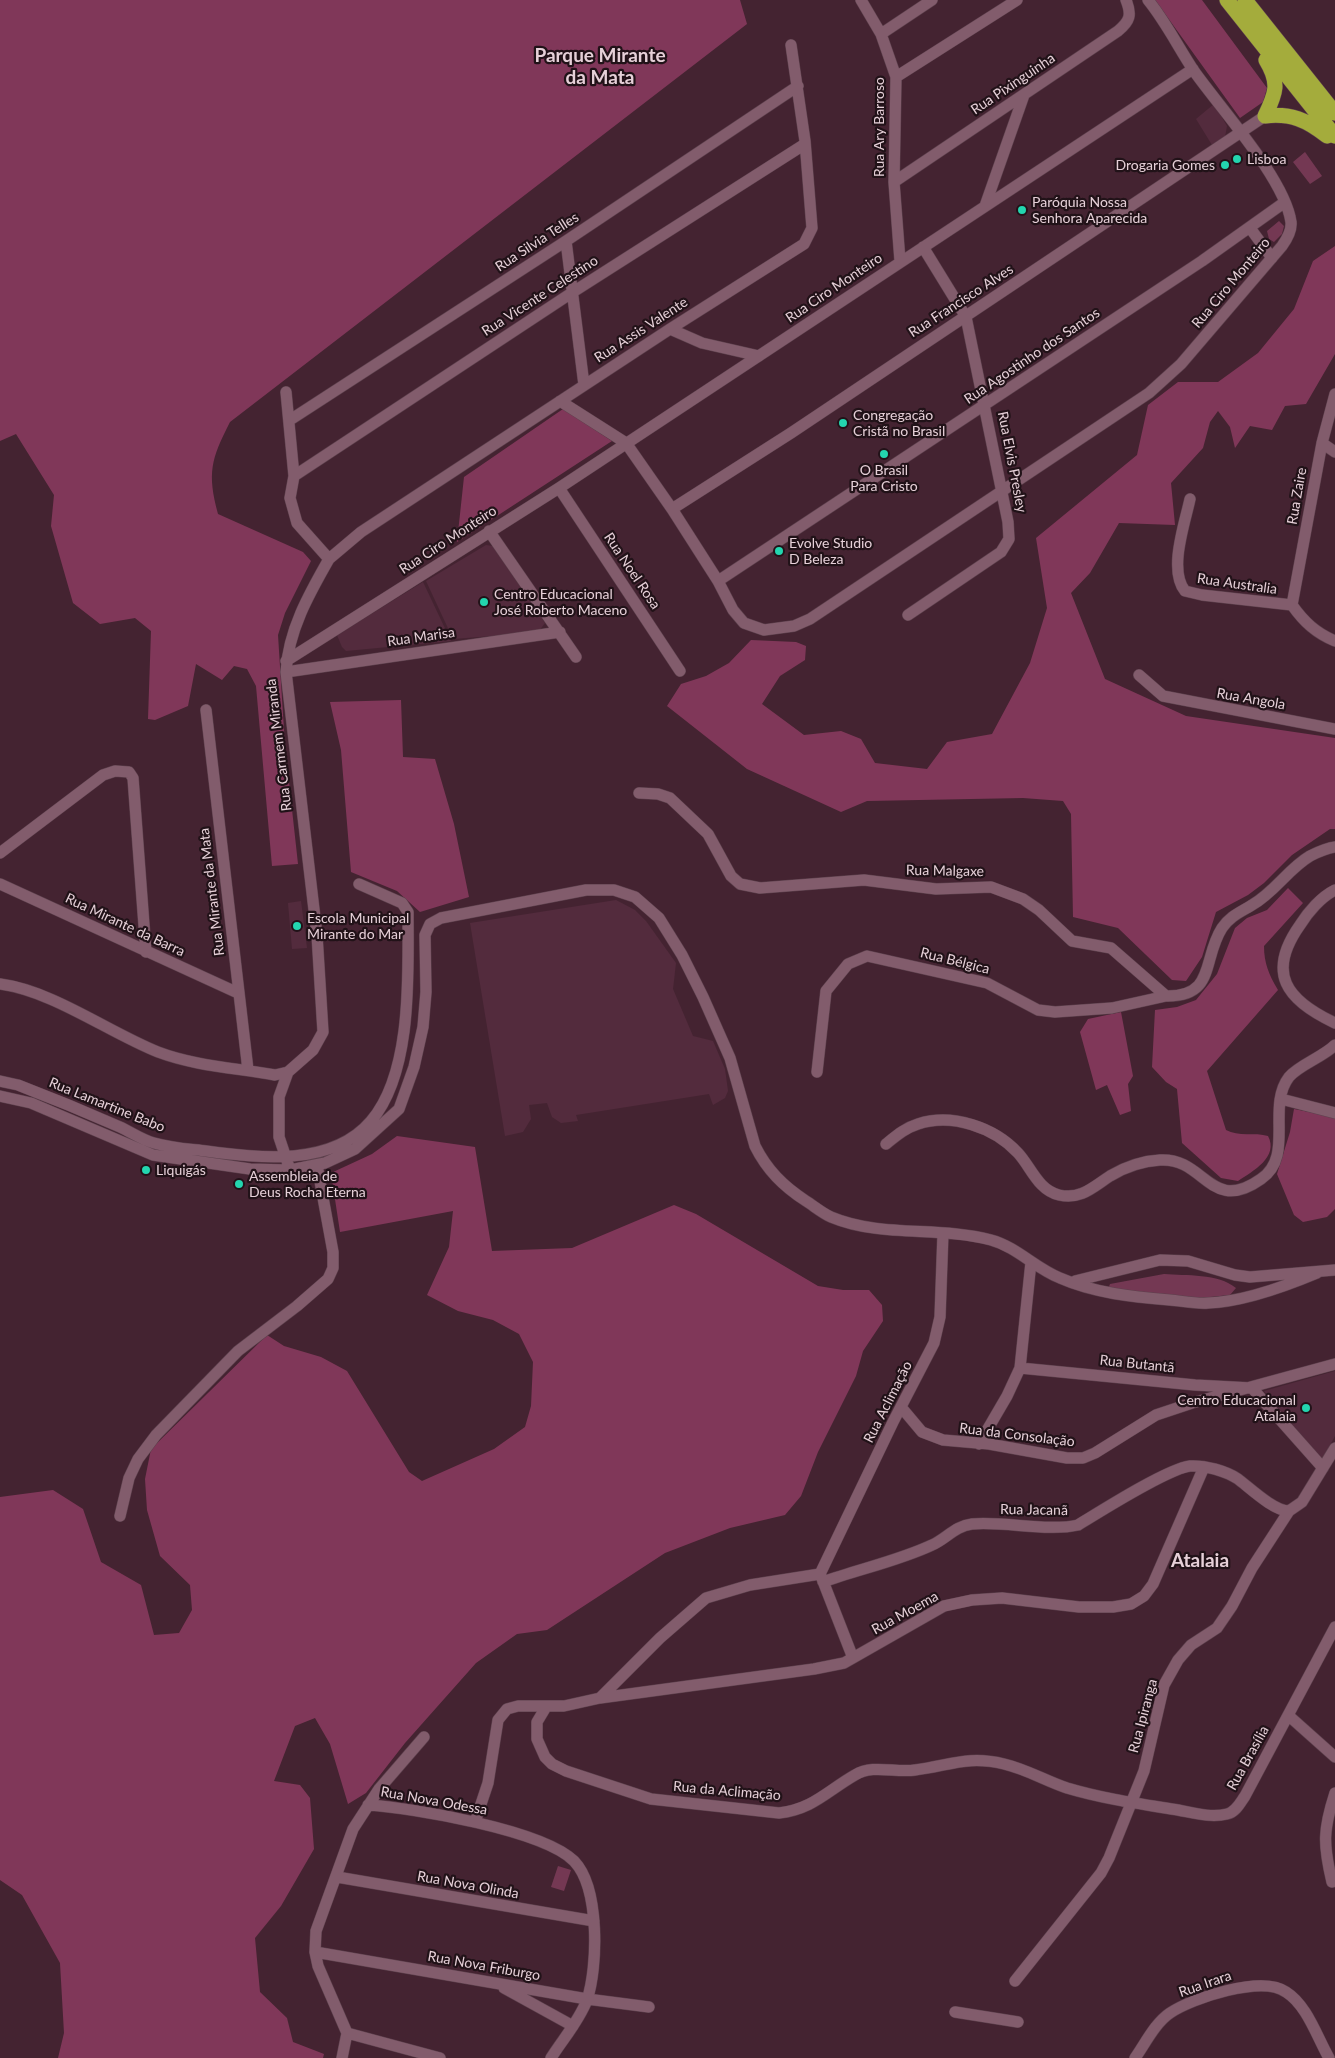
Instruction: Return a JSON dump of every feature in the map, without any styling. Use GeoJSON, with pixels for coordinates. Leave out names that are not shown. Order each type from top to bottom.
{"type":"FeatureCollection","features":[{"type":"Feature","properties":{"kind":"highway"},"geometry":{"type":"LineString","coordinates":[[1227,0],[1335,136]]}},
{"type":"Feature","properties":{"kind":"highway"},"geometry":{"type":"LineString","coordinates":[[1245,0],[1335,113]]}},
{"type":"Feature","properties":{"kind":"highway"},"geometry":{"type":"LineString","coordinates":[[1245,25],[1271,68],[1275,83],[1274,97],[1265,116]]}},
{"type":"Feature","properties":{"kind":"highway"},"geometry":{"type":"LineString","coordinates":[[1265,116],[1283,114],[1298,117],[1317,128],[1335,143]]}},
{"type":"Feature","properties":{"kind":"street","name":"Rua Ary Barroso"},"geometry":{"type":"LineString","coordinates":[[861,0],[881,34],[896,77],[894,182],[900,261]]}},
{"type":"Feature","properties":{"kind":"street"},"geometry":{"type":"LineString","coordinates":[[881,34],[932,0]]}},
{"type":"Feature","properties":{"kind":"street"},"geometry":{"type":"LineString","coordinates":[[896,77],[1017,0]]}},
{"type":"Feature","properties":{"kind":"street","name":"Rua Pixinguinha"},"geometry":{"type":"LineString","coordinates":[[894,182],[1127,23],[1130,11],[1126,0]]}},
{"type":"Feature","properties":{"kind":"street"},"geometry":{"type":"LineString","coordinates":[[1148,0],[1163,19],[1193,69]]}},
{"type":"Feature","properties":{"kind":"street","name":"Rua Assis Valente"},"geometry":{"type":"LineString","coordinates":[[329,559],[361,532],[670,329],[804,244],[810,236],[812,228],[805,144],[791,45]]}},
{"type":"Feature","properties":{"kind":"street","name":"Rua Ciro Monteiro"},"geometry":{"type":"LineString","coordinates":[[286,667],[489,531],[559,488],[626,443],[759,356],[900,261],[1193,69],[1278,186],[1285,202],[1291,222],[1290,232],[1282,246],[1181,364],[1150,393],[810,619],[794,626],[764,630],[744,623],[733,610],[718,581],[672,509],[626,443]]}},
{"type":"Feature","properties":{"kind":"street","name":"Rua Silvia Telles"},"geometry":{"type":"LineString","coordinates":[[290,420],[566,241],[798,86]]}},
{"type":"Feature","properties":{"kind":"street"},"geometry":{"type":"LineString","coordinates":[[985,206],[1024,94]]}},
{"type":"Feature","properties":{"kind":"street","name":"Rua Francisco Alves"},"geometry":{"type":"LineString","coordinates":[[672,509],[791,433],[1265,116]]}},
{"type":"Feature","properties":{"kind":"street","name":"Rua Vicente Celestino"},"geometry":{"type":"LineString","coordinates":[[294,476],[573,292],[805,144]]}},
{"type":"Feature","properties":{"kind":"street","name":"Rua Agostinho dos Santos"},"geometry":{"type":"LineString","coordinates":[[718,581],[1250,228],[1285,202]]}},
{"type":"Feature","properties":{"kind":"street"},"geometry":{"type":"LineString","coordinates":[[1250,228],[1272,258]]}},
{"type":"Feature","properties":{"kind":"street"},"geometry":{"type":"LineString","coordinates":[[566,241],[584,385]]}},
{"type":"Feature","properties":{"kind":"street","name":"Rua Elvis Presley"},"geometry":{"type":"LineString","coordinates":[[908,615],[1001,552],[1010,539],[1002,490],[966,317],[924,247]]}},
{"type":"Feature","properties":{"kind":"street"},"geometry":{"type":"LineString","coordinates":[[670,329],[702,343],[759,356]]}},
{"type":"Feature","properties":{"kind":"street"},"geometry":{"type":"LineString","coordinates":[[286,392],[294,476],[290,498],[297,523],[329,559]]}},
{"type":"Feature","properties":{"kind":"street","name":"Rua Zaire"},"geometry":{"type":"LineString","coordinates":[[1292,605],[1322,443],[1335,394]]}},
{"type":"Feature","properties":{"kind":"street"},"geometry":{"type":"LineString","coordinates":[[560,401],[626,443]]}},
{"type":"Feature","properties":{"kind":"street"},"geometry":{"type":"LineString","coordinates":[[1322,443],[1335,452]]}},
{"type":"Feature","properties":{"kind":"street","name":"Rua Noel Rosa"},"geometry":{"type":"LineString","coordinates":[[559,488],[680,671]]}},
{"type":"Feature","properties":{"kind":"street","name":"Rua Australia"},"geometry":{"type":"LineString","coordinates":[[1190,499],[1178,554],[1177,571],[1179,581],[1185,591],[1202,595],[1292,605],[1303,621],[1322,636],[1335,641]]}},
{"type":"Feature","properties":{"kind":"street"},"geometry":{"type":"LineString","coordinates":[[489,531],[576,657]]}},
{"type":"Feature","properties":{"kind":"street","name":"Rua Carmem Miranda"},"geometry":{"type":"LineString","coordinates":[[290,1170],[279,1137],[277,1118],[279,1097],[288,1072],[314,1050],[323,1032],[317,935],[286,667],[292,638],[310,592],[329,559]]}},
{"type":"Feature","properties":{"kind":"street","name":"Rua Marisa"},"geometry":{"type":"LineString","coordinates":[[286,667],[560,632]]}},
{"type":"Feature","properties":{"kind":"street","name":"Rua Angola"},"geometry":{"type":"LineString","coordinates":[[1139,675],[1163,696],[1335,729]]}},
{"type":"Feature","properties":{"kind":"street","name":"Rua Mirante da Mata"},"geometry":{"type":"LineString","coordinates":[[206,710],[248,1070]]}},
{"type":"Feature","properties":{"kind":"street"},"geometry":{"type":"LineString","coordinates":[[0,853],[103,775],[123,770],[129,772],[133,778],[146,952]]}},
{"type":"Feature","properties":{"kind":"street","name":"Rua Malgaxe"},"geometry":{"type":"LineString","coordinates":[[639,794],[658,794],[670,798],[708,834],[732,876],[740,884],[760,888],[864,880],[936,889],[991,887],[1023,899],[1039,910],[1072,941],[1112,948],[1166,996]]}},
{"type":"Feature","properties":{"kind":"street"},"geometry":{"type":"LineString","coordinates":[[1166,996],[1184,996],[1198,988],[1208,968],[1222,928],[1235,914],[1262,899],[1310,856],[1326,848],[1335,847]]}},
{"type":"Feature","properties":{"kind":"street","name":"Rua Mirante da Barra"},"geometry":{"type":"LineString","coordinates":[[0,884],[146,952],[238,992]]}},
{"type":"Feature","properties":{"kind":"street","name":"Rua Lamartine Babo"},"geometry":{"type":"LineString","coordinates":[[0,1081],[18,1085],[153,1143],[223,1153],[286,1157],[325,1150],[352,1137],[372,1120],[386,1096],[398,1063],[409,994],[408,912],[402,903],[359,884]]}},
{"type":"Feature","properties":{"kind":"street"},"geometry":{"type":"LineString","coordinates":[[0,1096],[31,1103],[153,1155],[250,1169],[290,1170],[316,1165],[355,1149],[399,1110],[414,1067],[423,1027],[426,992],[425,935],[430,924],[441,918],[547,896],[586,890],[614,890],[636,897],[659,918],[682,954],[730,1058],[755,1146],[761,1158],[788,1189],[829,1216],[851,1224],[959,1234],[991,1240],[1008,1246],[1038,1268],[1071,1282],[1122,1296],[1208,1303],[1236,1299],[1316,1273]]}},
{"type":"Feature","properties":{"kind":"street"},"geometry":{"type":"LineString","coordinates":[[1335,890],[1306,915],[1289,941],[1282,962],[1285,983],[1300,1000],[1321,1016],[1335,1023]]}},
{"type":"Feature","properties":{"kind":"street","name":"Rua Bélgica"},"geometry":{"type":"LineString","coordinates":[[817,1072],[826,991],[848,964],[867,956],[987,983],[1038,1010],[1055,1012],[1112,1008],[1166,996]]}},
{"type":"Feature","properties":{"kind":"street"},"geometry":{"type":"LineString","coordinates":[[0,984],[25,988],[157,1051],[181,1060],[274,1074],[288,1072]]}},
{"type":"Feature","properties":{"kind":"street"},"geometry":{"type":"LineString","coordinates":[[886,1144],[905,1129],[919,1123],[940,1120],[960,1122],[984,1128],[1006,1141],[1041,1184],[1057,1194],[1078,1196],[1111,1175],[1140,1162],[1162,1160],[1178,1163],[1195,1171],[1224,1191],[1233,1192],[1248,1188],[1264,1178],[1274,1165],[1278,1154],[1278,1113],[1289,1077],[1335,1045]]}},
{"type":"Feature","properties":{"kind":"street"},"geometry":{"type":"LineString","coordinates":[[398,1063],[414,1067]]}},
{"type":"Feature","properties":{"kind":"street"},"geometry":{"type":"LineString","coordinates":[[1281,1099],[1335,1113]]}},
{"type":"Feature","properties":{"kind":"street"},"geometry":{"type":"LineString","coordinates":[[120,1516],[135,1465],[156,1435],[238,1351],[297,1306],[328,1278],[333,1268],[333,1252],[316,1165]]}},
{"type":"Feature","properties":{"kind":"street","name":"Rua Aclimação"},"geometry":{"type":"LineString","coordinates":[[822,1578],[900,1406],[934,1343],[940,1317],[943,1234]]}},
{"type":"Feature","properties":{"kind":"street"},"geometry":{"type":"LineString","coordinates":[[1071,1282],[1160,1260],[1188,1261],[1235,1275],[1250,1277],[1335,1270]]}},
{"type":"Feature","properties":{"kind":"street"},"geometry":{"type":"LineString","coordinates":[[979,1444],[1007,1396],[1020,1368],[1032,1262]]}},
{"type":"Feature","properties":{"kind":"street"},"geometry":{"type":"LineString","coordinates":[[1235,1275],[1240,1282],[1242,1290],[1236,1299]]}},
{"type":"Feature","properties":{"kind":"street","name":"Rua da Consolação"},"geometry":{"type":"LineString","coordinates":[[900,1406],[922,1432],[942,1440],[1067,1458],[1083,1458],[1095,1453],[1156,1415],[1192,1403],[1335,1364]]}},
{"type":"Feature","properties":{"kind":"street","name":"Rua Butantã"},"geometry":{"type":"LineString","coordinates":[[1020,1368],[1195,1385],[1252,1388]]}},
{"type":"Feature","properties":{"kind":"street"},"geometry":{"type":"LineString","coordinates":[[1252,1388],[1323,1468]]}},
{"type":"Feature","properties":{"kind":"street","name":"Rua Ipiranga"},"geometry":{"type":"LineString","coordinates":[[1015,1981],[1101,1872],[1109,1858],[1144,1771],[1164,1685],[1178,1660],[1191,1645],[1216,1628],[1232,1606],[1252,1568],[1289,1512],[1302,1502],[1335,1448]]}},
{"type":"Feature","properties":{"kind":"street","name":"Rua Jacanã"},"geometry":{"type":"LineString","coordinates":[[822,1578],[925,1548],[961,1526],[974,1524],[1039,1525],[1065,1528],[1078,1525],[1170,1473],[1190,1466],[1204,1467],[1232,1475],[1278,1509],[1289,1512]]}},
{"type":"Feature","properties":{"kind":"street","name":"Rua Moema"},"geometry":{"type":"LineString","coordinates":[[474,1822],[488,1783],[498,1720],[507,1709],[518,1706],[564,1706],[600,1698],[740,1678],[801,1672],[844,1662],[944,1606],[972,1600],[1002,1598],[1079,1606],[1113,1607],[1131,1604],[1144,1596],[1154,1584],[1204,1467]]}},
{"type":"Feature","properties":{"kind":"street"},"geometry":{"type":"LineString","coordinates":[[600,1698],[660,1638],[706,1598],[750,1585],[822,1578],[853,1658]]}},
{"type":"Feature","properties":{"kind":"street","name":"Rua Brasília"},"geometry":{"type":"LineString","coordinates":[[1132,1804],[1212,1816],[1227,1814],[1235,1810],[1289,1716],[1335,1627]]}},
{"type":"Feature","properties":{"kind":"street","name":"Rua da Aclimação"},"geometry":{"type":"LineString","coordinates":[[546,1706],[537,1722],[537,1739],[540,1750],[552,1764],[566,1771],[651,1800],[779,1813],[797,1811],[832,1792],[856,1774],[868,1770],[912,1771],[975,1759],[1005,1764],[1065,1787],[1132,1804]]}},
{"type":"Feature","properties":{"kind":"street"},"geometry":{"type":"LineString","coordinates":[[1289,1716],[1335,1757]]}},
{"type":"Feature","properties":{"kind":"street"},"geometry":{"type":"LineString","coordinates":[[342,2058],[347,2033],[318,1966],[315,1952],[316,1931],[353,1829],[368,1805],[424,1737]]}},
{"type":"Feature","properties":{"kind":"street"},"geometry":{"type":"LineString","coordinates":[[1332,1882],[1324,1849],[1327,1821],[1335,1792]]}},
{"type":"Feature","properties":{"kind":"street","name":"Rua Nova Odessa"},"geometry":{"type":"LineString","coordinates":[[368,1805],[474,1822],[557,1849],[572,1860],[585,1877],[594,1921],[594,1961],[587,1999],[573,2026],[551,2058]]}},
{"type":"Feature","properties":{"kind":"street","name":"Rua Nova Olinda"},"geometry":{"type":"LineString","coordinates":[[337,1877],[594,1921]]}},
{"type":"Feature","properties":{"kind":"street","name":"Rua Nova Friburgo"},"geometry":{"type":"LineString","coordinates":[[315,1952],[587,1999],[649,2007]]}},
{"type":"Feature","properties":{"kind":"street"},"geometry":{"type":"LineString","coordinates":[[493,1983],[573,2026]]}},
{"type":"Feature","properties":{"kind":"street","name":"Rua Irara"},"geometry":{"type":"LineString","coordinates":[[1135,2058],[1170,2013],[1234,1987],[1262,1986],[1284,1990],[1297,2000],[1329,2058]]}},
{"type":"Feature","properties":{"kind":"street"},"geometry":{"type":"LineString","coordinates":[[956,2012],[1018,2022]]}},
{"type":"Feature","properties":{"kind":"street"},"geometry":{"type":"LineString","coordinates":[[347,2033],[426,2056],[440,2058]]}},
{"type":"Feature","properties":{"kind":"shaded area"},"geometry":{"type":"Polygon","coordinates":[[[0,0],[740,0],[747,24],[230,422],[219,446],[213,466],[213,488],[218,514],[303,552],[311,561],[285,613],[278,635],[285,746],[298,864],[272,866],[256,686],[247,669],[234,666],[222,680],[196,664],[188,706],[155,720],[148,719],[151,631],[135,618],[100,624],[73,603],[51,526],[54,495],[16,434],[0,441],[0,0]]]}},
{"type":"Feature","properties":{"kind":"shaded area"},"geometry":{"type":"Polygon","coordinates":[[[1155,0],[1202,0],[1267,88],[1263,102],[1240,118],[1155,0]]]}},
{"type":"Feature","properties":{"kind":"shaded area"},"geometry":{"type":"Polygon","coordinates":[[[1214,104],[1227,126],[1225,137],[1212,145],[1196,119],[1214,104]]]}},
{"type":"Feature","properties":{"kind":"shaded area"},"geometry":{"type":"Polygon","coordinates":[[[1305,152],[1322,176],[1310,184],[1293,162],[1305,152]]]}},
{"type":"Feature","properties":{"kind":"shaded area"},"geometry":{"type":"Polygon","coordinates":[[[1279,221],[1284,226],[1282,234],[1274,242],[1269,239],[1267,231],[1279,221]]]}},
{"type":"Feature","properties":{"kind":"shaded area"},"geometry":{"type":"Polygon","coordinates":[[[1335,246],[1335,354],[1306,404],[1285,406],[1272,430],[1250,426],[1235,448],[1230,427],[1218,411],[1210,422],[1203,448],[1171,483],[1175,525],[1119,523],[1090,573],[1071,593],[1105,679],[1186,716],[1335,738],[1335,829],[1330,829],[1292,855],[1264,883],[1248,895],[1216,912],[1202,957],[1186,981],[1172,980],[1118,928],[1073,917],[1071,814],[1063,801],[1023,798],[867,801],[841,812],[747,769],[667,706],[681,684],[706,676],[729,663],[751,640],[796,642],[806,646],[805,660],[780,676],[762,704],[804,735],[841,731],[861,739],[875,763],[927,769],[947,742],[992,734],[1030,663],[1047,608],[1036,538],[1137,455],[1148,405],[1178,382],[1218,382],[1258,353],[1294,309],[1313,261],[1335,246]]]}},
{"type":"Feature","properties":{"kind":"shaded area"},"geometry":{"type":"Polygon","coordinates":[[[563,409],[612,441],[457,542],[464,477],[563,409]]]}},
{"type":"Feature","properties":{"kind":"shaded area","name":"Centro Educacional José Roberto Maceno"},"geometry":{"type":"Polygon","coordinates":[[[486,545],[493,546],[545,623],[539,631],[453,639],[426,581],[486,545]]]}},
{"type":"Feature","properties":{"kind":"shaded area"},"geometry":{"type":"Polygon","coordinates":[[[423,582],[451,641],[346,651],[342,647],[337,635],[423,582]]]}},
{"type":"Feature","properties":{"kind":"shaded area"},"geometry":{"type":"Polygon","coordinates":[[[401,700],[403,757],[435,759],[454,824],[469,897],[420,912],[397,891],[351,872],[341,750],[330,702],[401,700]]]}},
{"type":"Feature","properties":{"kind":"shaded area"},"geometry":{"type":"Polygon","coordinates":[[[1288,888],[1303,903],[1264,946],[1268,969],[1278,990],[1207,1071],[1226,1130],[1236,1133],[1268,1136],[1270,1150],[1263,1163],[1238,1181],[1221,1178],[1182,1143],[1177,1089],[1166,1082],[1152,1067],[1155,1010],[1177,1007],[1196,1000],[1217,974],[1235,928],[1247,918],[1267,910],[1288,888]]]}},
{"type":"Feature","properties":{"kind":"shaded area"},"geometry":{"type":"Polygon","coordinates":[[[616,900],[635,910],[646,921],[676,963],[673,989],[693,1036],[713,1041],[725,1069],[728,1091],[725,1098],[713,1105],[709,1094],[576,1115],[578,1121],[561,1123],[552,1117],[547,1103],[529,1105],[531,1119],[523,1132],[505,1136],[470,923],[616,900]]]}},
{"type":"Feature","properties":{"kind":"shaded area","name":"Escola Municipal Mirante do Mar"},"geometry":{"type":"Polygon","coordinates":[[[301,901],[307,948],[292,949],[288,903],[301,901]]]}},
{"type":"Feature","properties":{"kind":"shaded area"},"geometry":{"type":"Polygon","coordinates":[[[1121,1012],[1133,1076],[1128,1084],[1131,1111],[1120,1115],[1107,1085],[1096,1090],[1080,1032],[1088,1019],[1121,1012]]]}},
{"type":"Feature","properties":{"kind":"shaded area"},"geometry":{"type":"Polygon","coordinates":[[[1294,1109],[1335,1117],[1335,1209],[1327,1217],[1303,1222],[1294,1215],[1277,1174],[1290,1132],[1294,1109]]]}},
{"type":"Feature","properties":{"kind":"shaded area"},"geometry":{"type":"Polygon","coordinates":[[[397,1136],[475,1147],[492,1251],[572,1248],[674,1205],[696,1214],[818,1286],[843,1290],[869,1290],[882,1305],[883,1321],[863,1351],[856,1376],[818,1452],[801,1496],[785,1515],[730,1528],[665,1553],[547,1630],[517,1634],[476,1663],[405,1743],[366,1793],[348,1804],[330,1744],[315,1718],[295,1726],[274,1781],[300,1785],[310,1798],[314,1849],[281,1906],[255,1938],[260,1992],[287,2018],[293,2042],[324,2054],[323,2058],[58,2058],[64,2033],[60,1963],[22,1895],[0,1880],[0,1497],[53,1490],[83,1509],[101,1562],[141,1585],[154,1635],[179,1633],[192,1610],[190,1585],[160,1556],[147,1510],[145,1479],[151,1449],[267,1335],[284,1346],[321,1357],[347,1371],[409,1472],[422,1481],[494,1449],[525,1427],[531,1406],[533,1362],[519,1334],[493,1320],[458,1311],[427,1295],[449,1247],[453,1211],[340,1232],[331,1173],[372,1154],[397,1136]]]}},
{"type":"Feature","properties":{"kind":"shaded area"},"geometry":{"type":"Polygon","coordinates":[[[1164,1274],[1211,1278],[1229,1283],[1236,1288],[1230,1295],[1201,1298],[1108,1289],[1110,1284],[1164,1274]]]}},
{"type":"Feature","properties":{"kind":"shaded area","name":"Centro Educacional Atalaia"},"geometry":{"type":"Polygon","coordinates":[[[1335,1371],[1335,1436],[1322,1460],[1264,1391],[1335,1371]]]}},
{"type":"Feature","properties":{"kind":"shaded area"},"geometry":{"type":"Polygon","coordinates":[[[558,1866],[571,1870],[564,1891],[551,1887],[558,1866]]]}},
{"type":"Feature","properties":{"kind":"place","name":"Lisboa"},"geometry":{"type":"Point","coordinates":[1237,159]}},
{"type":"Feature","properties":{"kind":"place","name":"Drogaria Gomes"},"geometry":{"type":"Point","coordinates":[1225,165]}},
{"type":"Feature","properties":{"kind":"place","name":"Paróquia Nossa Senhora Aparecida"},"geometry":{"type":"Point","coordinates":[1022,210]}},
{"type":"Feature","properties":{"kind":"place","name":"Congregação Cristã no Brasil"},"geometry":{"type":"Point","coordinates":[843,423]}},
{"type":"Feature","properties":{"kind":"place","name":"O Brasil Para Cristo"},"geometry":{"type":"Point","coordinates":[884,454]}},
{"type":"Feature","properties":{"kind":"place","name":"Evolve Studio D Beleza"},"geometry":{"type":"Point","coordinates":[779,551]}},
{"type":"Feature","properties":{"kind":"place","name":"Centro Educacional José Roberto Maceno"},"geometry":{"type":"Point","coordinates":[484,602]}},
{"type":"Feature","properties":{"kind":"place","name":"Escola Municipal Mirante do Mar"},"geometry":{"type":"Point","coordinates":[297,926]}},
{"type":"Feature","properties":{"kind":"place","name":"Liquigás"},"geometry":{"type":"Point","coordinates":[146,1170]}},
{"type":"Feature","properties":{"kind":"place","name":"Assembleia de Deus Rocha Eterna"},"geometry":{"type":"Point","coordinates":[239,1184]}},
{"type":"Feature","properties":{"kind":"place","name":"Centro Educacional Atalaia"},"geometry":{"type":"Point","coordinates":[1306,1408]}},
{"type":"Feature","properties":{"kind":"district","name":"Parque Mirante da Mata"},"geometry":{"type":"Point","coordinates":[600,67]}},
{"type":"Feature","properties":{"kind":"district","name":"Atalaia"},"geometry":{"type":"Point","coordinates":[1200,1561]}}]}
